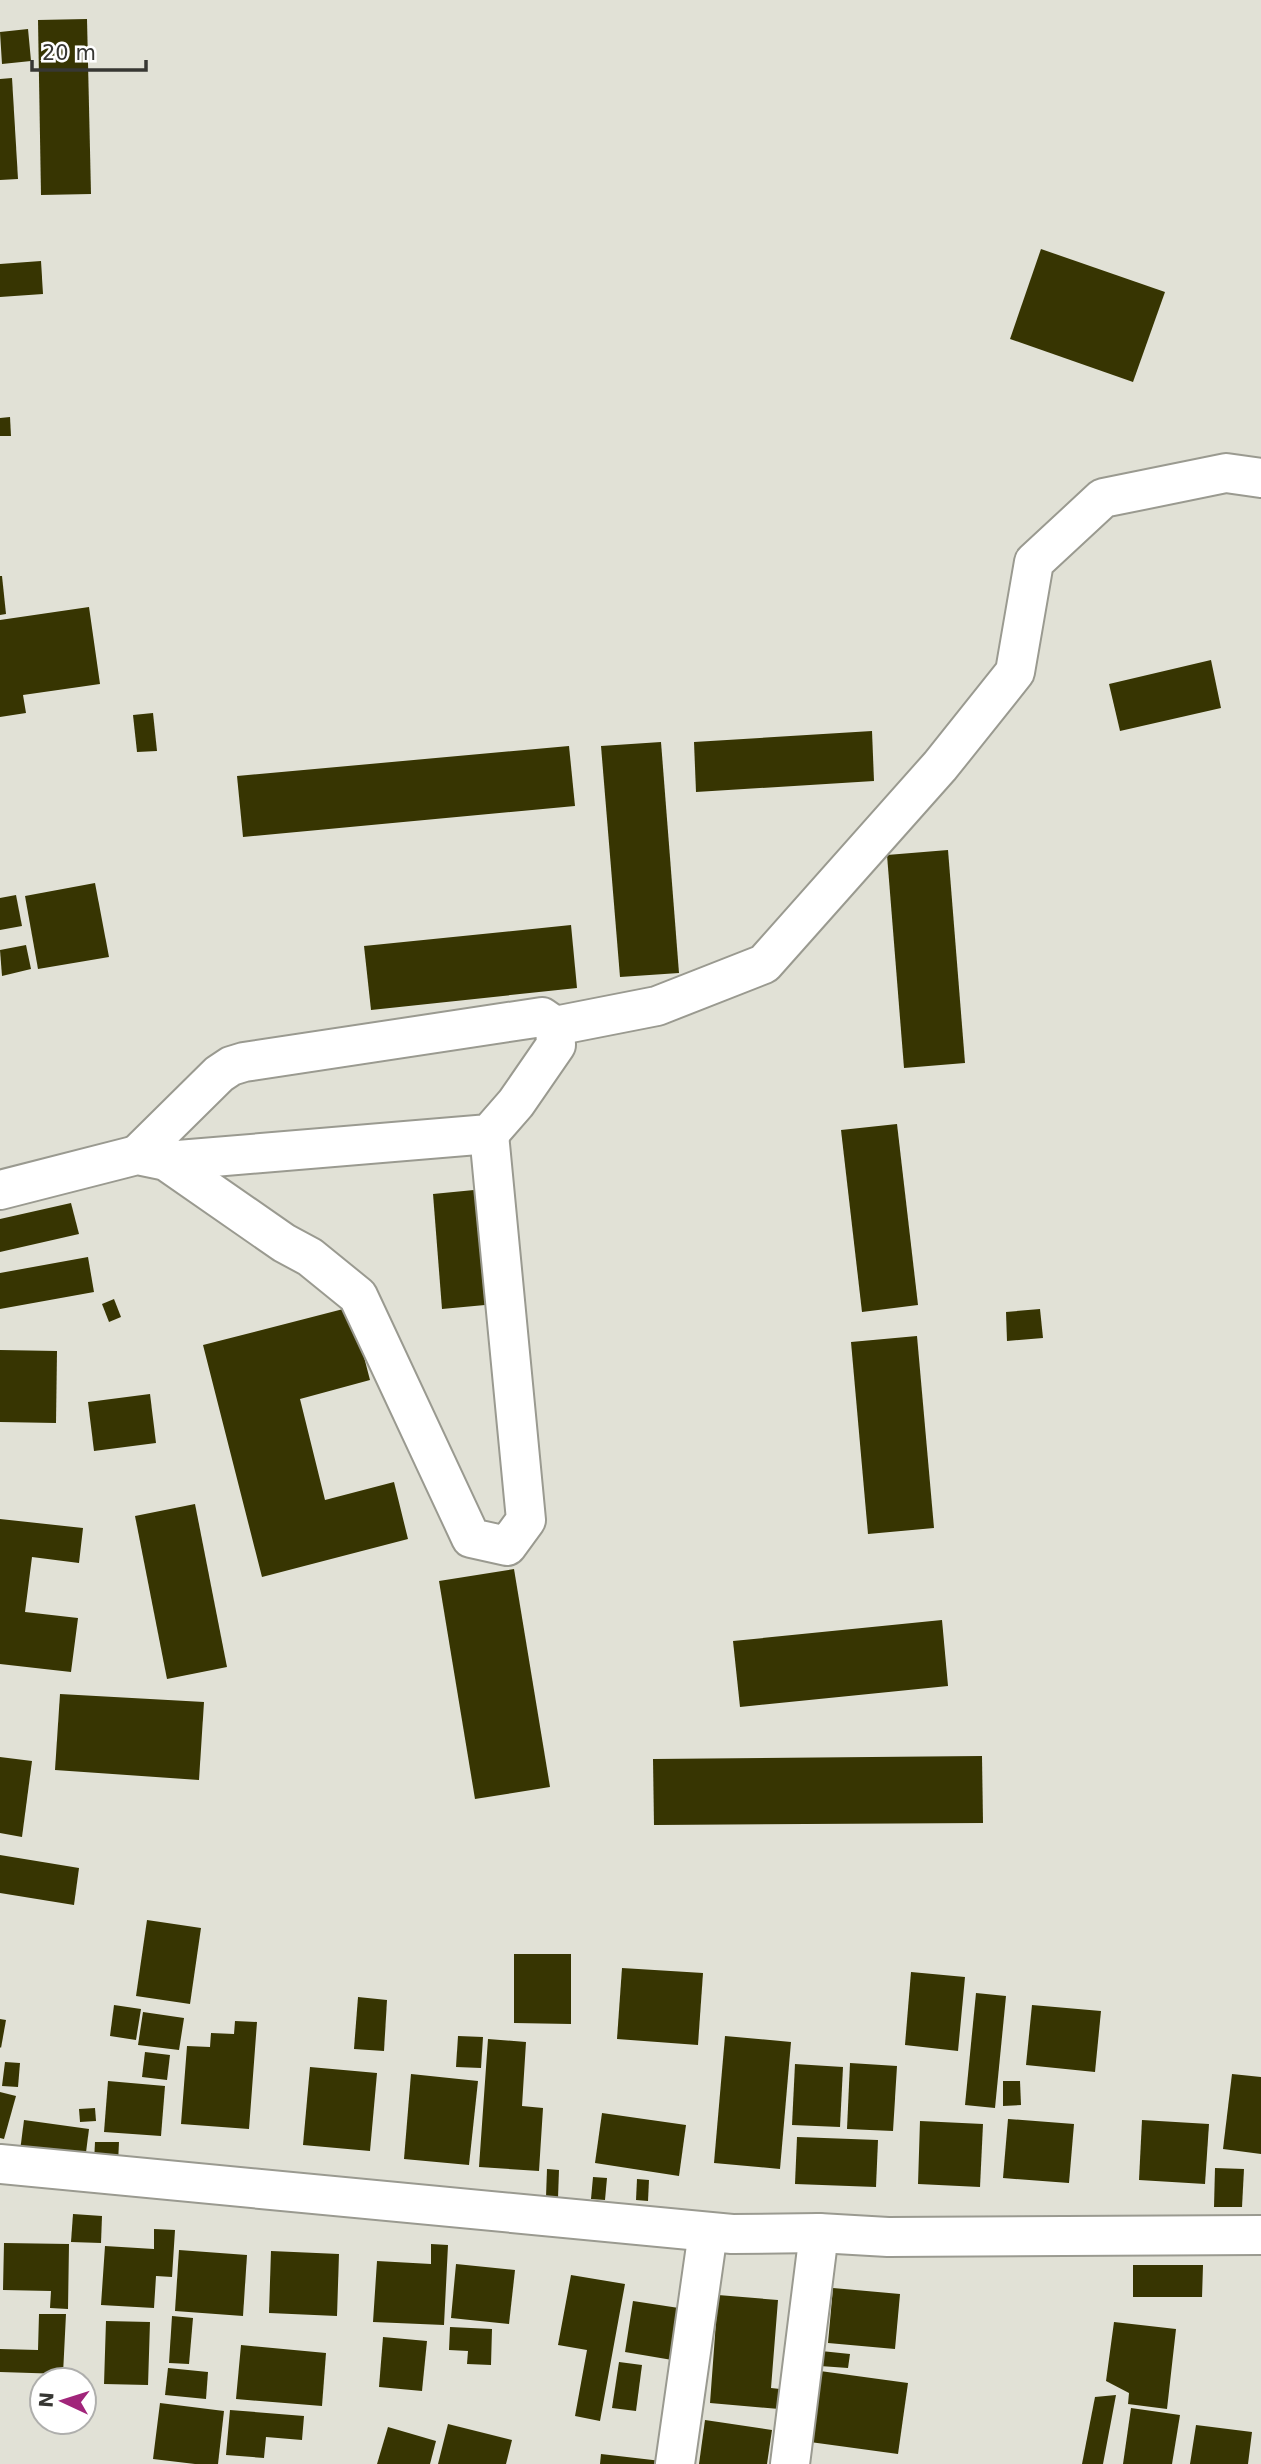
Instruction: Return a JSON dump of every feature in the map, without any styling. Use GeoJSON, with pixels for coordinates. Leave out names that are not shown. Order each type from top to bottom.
{"type":"FeatureCollection","features":[{"type":"Feature","properties":{"kind":"street"},"geometry":{"type":"LineString","coordinates":[[151,1158],[219,1074],[231,1066],[542,1017],[555,1026],[657,1006],[764,964],[940,766],[1015,672],[1034,562],[1103,498],[1226,473],[1261,478]]}},
{"type":"Feature","properties":{"kind":"street"},"geometry":{"type":"LineString","coordinates":[[0,1190],[151,1158],[489,1134],[516,1103],[556,1045],[555,1026]]}},
{"type":"Feature","properties":{"kind":"street"},"geometry":{"type":"LineString","coordinates":[[151,1158],[310,1257],[358,1296],[471,1538],[506,1546],[526,1520],[489,1134]]}},
{"type":"Feature","properties":{"kind":"street"},"geometry":{"type":"LineString","coordinates":[[0,2164],[708,2232],[888,2237],[1261,2235]]}},
{"type":"Feature","properties":{"kind":"street"},"geometry":{"type":"LineString","coordinates":[[675,2464],[708,2232]]}},
{"type":"Feature","properties":{"kind":"street"},"geometry":{"type":"LineString","coordinates":[[790,2464],[819,2234]]}},
{"type":"Feature","properties":{"kind":"building"},"geometry":{"type":"Polygon","coordinates":[[[87,19],[91,194],[41,195],[38,20],[87,19]]]}},
{"type":"Feature","properties":{"kind":"building"},"geometry":{"type":"Polygon","coordinates":[[[28,29],[31,61],[2,64],[0,32],[28,29]]]}},
{"type":"Feature","properties":{"kind":"building"},"geometry":{"type":"Polygon","coordinates":[[[12,78],[18,179],[0,180],[0,79],[12,78]]]}},
{"type":"Feature","properties":{"kind":"building"},"geometry":{"type":"Polygon","coordinates":[[[1041,249],[1165,292],[1133,382],[1010,339],[1041,249]]]}},
{"type":"Feature","properties":{"kind":"building"},"geometry":{"type":"Polygon","coordinates":[[[41,261],[43,294],[0,297],[0,264],[41,261]]]}},
{"type":"Feature","properties":{"kind":"building"},"geometry":{"type":"Polygon","coordinates":[[[10,417],[11,436],[0,436],[0,418],[10,417]]]}},
{"type":"Feature","properties":{"kind":"building"},"geometry":{"type":"Polygon","coordinates":[[[0,576],[6,614],[0,615],[0,576]]]}},
{"type":"Feature","properties":{"kind":"building"},"geometry":{"type":"Polygon","coordinates":[[[89,607],[100,684],[23,695],[26,713],[0,717],[0,620],[89,607]]]}},
{"type":"Feature","properties":{"kind":"building"},"geometry":{"type":"Polygon","coordinates":[[[1211,660],[1221,708],[1120,731],[1109,684],[1211,660]]]}},
{"type":"Feature","properties":{"kind":"building"},"geometry":{"type":"Polygon","coordinates":[[[153,713],[157,751],[137,752],[133,715],[153,713]]]}},
{"type":"Feature","properties":{"kind":"building"},"geometry":{"type":"Polygon","coordinates":[[[872,731],[874,781],[696,792],[694,742],[872,731]]]}},
{"type":"Feature","properties":{"kind":"building"},"geometry":{"type":"Polygon","coordinates":[[[661,742],[679,973],[620,977],[601,746],[661,742]]]}},
{"type":"Feature","properties":{"kind":"building"},"geometry":{"type":"Polygon","coordinates":[[[569,746],[575,806],[243,837],[237,776],[569,746]]]}},
{"type":"Feature","properties":{"kind":"building"},"geometry":{"type":"Polygon","coordinates":[[[948,850],[965,1063],[904,1068],[887,855],[948,850]]]}},
{"type":"Feature","properties":{"kind":"building"},"geometry":{"type":"Polygon","coordinates":[[[95,883],[109,957],[38,969],[25,896],[95,883]]]}},
{"type":"Feature","properties":{"kind":"building"},"geometry":{"type":"Polygon","coordinates":[[[16,895],[22,926],[0,930],[0,898],[16,895]]]}},
{"type":"Feature","properties":{"kind":"building"},"geometry":{"type":"Polygon","coordinates":[[[571,925],[577,988],[371,1010],[364,946],[571,925]]]}},
{"type":"Feature","properties":{"kind":"building"},"geometry":{"type":"Polygon","coordinates":[[[26,945],[31,969],[2,976],[0,950],[26,945]]]}},
{"type":"Feature","properties":{"kind":"building"},"geometry":{"type":"Polygon","coordinates":[[[897,1124],[918,1305],[862,1312],[841,1130],[897,1124]]]}},
{"type":"Feature","properties":{"kind":"building"},"geometry":{"type":"Polygon","coordinates":[[[474,1190],[485,1305],[442,1309],[433,1194],[474,1190]]]}},
{"type":"Feature","properties":{"kind":"building"},"geometry":{"type":"Polygon","coordinates":[[[71,1203],[79,1234],[0,1252],[0,1219],[71,1203]]]}},
{"type":"Feature","properties":{"kind":"building"},"geometry":{"type":"Polygon","coordinates":[[[88,1257],[94,1292],[0,1309],[0,1273],[88,1257]]]}},
{"type":"Feature","properties":{"kind":"building"},"geometry":{"type":"Polygon","coordinates":[[[114,1299],[121,1317],[109,1322],[102,1304],[114,1299]]]}},
{"type":"Feature","properties":{"kind":"building"},"geometry":{"type":"Polygon","coordinates":[[[351,1307],[370,1380],[300,1399],[325,1500],[394,1482],[408,1539],[262,1577],[203,1345],[351,1307]]]}},
{"type":"Feature","properties":{"kind":"building"},"geometry":{"type":"Polygon","coordinates":[[[1040,1309],[1043,1338],[1007,1341],[1006,1312],[1040,1309]]]}},
{"type":"Feature","properties":{"kind":"building"},"geometry":{"type":"Polygon","coordinates":[[[917,1336],[934,1528],[868,1534],[851,1342],[917,1336]]]}},
{"type":"Feature","properties":{"kind":"building"},"geometry":{"type":"Polygon","coordinates":[[[0,1350],[57,1351],[56,1423],[0,1422],[0,1350]]]}},
{"type":"Feature","properties":{"kind":"building"},"geometry":{"type":"Polygon","coordinates":[[[150,1394],[156,1443],[94,1451],[88,1402],[150,1394]]]}},
{"type":"Feature","properties":{"kind":"building"},"geometry":{"type":"Polygon","coordinates":[[[195,1504],[227,1667],[167,1679],[135,1516],[195,1504]]]}},
{"type":"Feature","properties":{"kind":"building"},"geometry":{"type":"Polygon","coordinates":[[[0,1519],[83,1528],[79,1563],[32,1557],[25,1612],[78,1618],[71,1672],[0,1664],[0,1519]]]}},
{"type":"Feature","properties":{"kind":"building"},"geometry":{"type":"Polygon","coordinates":[[[514,1569],[550,1787],[475,1799],[439,1581],[514,1569]]]}},
{"type":"Feature","properties":{"kind":"building"},"geometry":{"type":"Polygon","coordinates":[[[942,1620],[948,1686],[740,1707],[733,1641],[942,1620]]]}},
{"type":"Feature","properties":{"kind":"building"},"geometry":{"type":"Polygon","coordinates":[[[60,1694],[204,1702],[199,1780],[55,1770],[60,1694]]]}},
{"type":"Feature","properties":{"kind":"building"},"geometry":{"type":"Polygon","coordinates":[[[982,1756],[983,1823],[654,1825],[653,1759],[982,1756]]]}},
{"type":"Feature","properties":{"kind":"building"},"geometry":{"type":"Polygon","coordinates":[[[0,1757],[32,1761],[22,1837],[0,1833],[0,1757]]]}},
{"type":"Feature","properties":{"kind":"building"},"geometry":{"type":"Polygon","coordinates":[[[0,1855],[79,1868],[74,1905],[0,1893],[0,1855]]]}},
{"type":"Feature","properties":{"kind":"building"},"geometry":{"type":"Polygon","coordinates":[[[147,1920],[201,1928],[190,2004],[136,1996],[147,1920]]]}},
{"type":"Feature","properties":{"kind":"building"},"geometry":{"type":"Polygon","coordinates":[[[514,1954],[571,1954],[571,2024],[514,2023],[514,1954]]]}},
{"type":"Feature","properties":{"kind":"building"},"geometry":{"type":"Polygon","coordinates":[[[622,1968],[703,1973],[698,2045],[617,2039],[622,1968]]]}},
{"type":"Feature","properties":{"kind":"building"},"geometry":{"type":"Polygon","coordinates":[[[911,1972],[965,1977],[958,2051],[905,2045],[911,1972]]]}},
{"type":"Feature","properties":{"kind":"building"},"geometry":{"type":"Polygon","coordinates":[[[976,1993],[1006,1996],[995,2108],[965,2105],[976,1993]]]}},
{"type":"Feature","properties":{"kind":"building"},"geometry":{"type":"Polygon","coordinates":[[[358,1997],[387,2000],[384,2051],[354,2049],[358,1997]]]}},
{"type":"Feature","properties":{"kind":"building"},"geometry":{"type":"Polygon","coordinates":[[[114,2005],[141,2009],[136,2040],[110,2036],[114,2005]]]}},
{"type":"Feature","properties":{"kind":"building"},"geometry":{"type":"Polygon","coordinates":[[[1032,2005],[1101,2011],[1095,2072],[1026,2065],[1032,2005]]]}},
{"type":"Feature","properties":{"kind":"building"},"geometry":{"type":"Polygon","coordinates":[[[143,2012],[184,2018],[179,2050],[138,2045],[143,2012]]]}},
{"type":"Feature","properties":{"kind":"building"},"geometry":{"type":"Polygon","coordinates":[[[0,2019],[6,2020],[1,2048],[0,2047],[0,2019]]]}},
{"type":"Feature","properties":{"kind":"building"},"geometry":{"type":"Polygon","coordinates":[[[235,2021],[257,2022],[249,2129],[181,2124],[187,2046],[210,2047],[211,2033],[234,2034],[235,2021]]]}},
{"type":"Feature","properties":{"kind":"building"},"geometry":{"type":"Polygon","coordinates":[[[458,2036],[483,2037],[481,2068],[456,2067],[458,2036]]]}},
{"type":"Feature","properties":{"kind":"building"},"geometry":{"type":"Polygon","coordinates":[[[725,2036],[791,2042],[780,2169],[714,2163],[725,2036]]]}},
{"type":"Feature","properties":{"kind":"building"},"geometry":{"type":"Polygon","coordinates":[[[488,2039],[526,2042],[522,2106],[543,2108],[539,2171],[479,2167],[488,2039]]]}},
{"type":"Feature","properties":{"kind":"building"},"geometry":{"type":"Polygon","coordinates":[[[145,2052],[170,2055],[167,2080],[142,2077],[145,2052]]]}},
{"type":"Feature","properties":{"kind":"building"},"geometry":{"type":"Polygon","coordinates":[[[5,2062],[20,2063],[18,2087],[2,2086],[5,2062]]]}},
{"type":"Feature","properties":{"kind":"building"},"geometry":{"type":"Polygon","coordinates":[[[850,2063],[897,2066],[893,2131],[847,2129],[850,2063]]]}},
{"type":"Feature","properties":{"kind":"building"},"geometry":{"type":"Polygon","coordinates":[[[795,2064],[843,2067],[840,2127],[792,2125],[795,2064]]]}},
{"type":"Feature","properties":{"kind":"building"},"geometry":{"type":"Polygon","coordinates":[[[310,2067],[377,2073],[370,2151],[303,2145],[310,2067]]]}},
{"type":"Feature","properties":{"kind":"building"},"geometry":{"type":"Polygon","coordinates":[[[411,2074],[478,2081],[469,2165],[404,2159],[411,2074]]]}},
{"type":"Feature","properties":{"kind":"building"},"geometry":{"type":"Polygon","coordinates":[[[1232,2074],[1261,2077],[1261,2154],[1223,2149],[1232,2074]]]}},
{"type":"Feature","properties":{"kind":"building"},"geometry":{"type":"Polygon","coordinates":[[[108,2081],[165,2086],[161,2136],[104,2132],[108,2081]]]}},
{"type":"Feature","properties":{"kind":"building"},"geometry":{"type":"Polygon","coordinates":[[[1003,2081],[1020,2081],[1021,2105],[1003,2106],[1003,2081]]]}},
{"type":"Feature","properties":{"kind":"building"},"geometry":{"type":"Polygon","coordinates":[[[0,2092],[16,2096],[4,2139],[0,2138],[0,2092]]]}},
{"type":"Feature","properties":{"kind":"building"},"geometry":{"type":"Polygon","coordinates":[[[95,2108],[96,2121],[80,2122],[79,2109],[95,2108]]]}},
{"type":"Feature","properties":{"kind":"building"},"geometry":{"type":"Polygon","coordinates":[[[602,2113],[686,2125],[679,2176],[595,2163],[602,2113]]]}},
{"type":"Feature","properties":{"kind":"building"},"geometry":{"type":"Polygon","coordinates":[[[1008,2119],[1074,2124],[1069,2183],[1003,2178],[1008,2119]]]}},
{"type":"Feature","properties":{"kind":"building"},"geometry":{"type":"Polygon","coordinates":[[[24,2120],[89,2129],[85,2160],[20,2151],[24,2120]]]}},
{"type":"Feature","properties":{"kind":"building"},"geometry":{"type":"Polygon","coordinates":[[[1142,2120],[1209,2124],[1205,2184],[1139,2180],[1142,2120]]]}},
{"type":"Feature","properties":{"kind":"building"},"geometry":{"type":"Polygon","coordinates":[[[920,2121],[983,2124],[980,2187],[918,2184],[920,2121]]]}},
{"type":"Feature","properties":{"kind":"building"},"geometry":{"type":"Polygon","coordinates":[[[797,2137],[878,2140],[876,2187],[795,2184],[797,2137]]]}},
{"type":"Feature","properties":{"kind":"building"},"geometry":{"type":"Polygon","coordinates":[[[95,2142],[119,2142],[118,2163],[94,2162],[95,2142]]]}},
{"type":"Feature","properties":{"kind":"building"},"geometry":{"type":"Polygon","coordinates":[[[1215,2168],[1244,2169],[1242,2207],[1214,2207],[1215,2168]]]}},
{"type":"Feature","properties":{"kind":"building"},"geometry":{"type":"Polygon","coordinates":[[[547,2169],[559,2170],[558,2198],[546,2197],[547,2169]]]}},
{"type":"Feature","properties":{"kind":"building"},"geometry":{"type":"Polygon","coordinates":[[[593,2177],[607,2178],[605,2200],[591,2199],[593,2177]]]}},
{"type":"Feature","properties":{"kind":"building"},"geometry":{"type":"Polygon","coordinates":[[[637,2179],[649,2180],[648,2201],[636,2200],[637,2179]]]}},
{"type":"Feature","properties":{"kind":"building"},"geometry":{"type":"Polygon","coordinates":[[[73,2214],[102,2216],[101,2243],[71,2242],[73,2214]]]}},
{"type":"Feature","properties":{"kind":"building"},"geometry":{"type":"Polygon","coordinates":[[[154,2229],[175,2230],[172,2277],[156,2276],[154,2308],[101,2305],[105,2246],[154,2249],[154,2229]]]}},
{"type":"Feature","properties":{"kind":"building"},"geometry":{"type":"Polygon","coordinates":[[[4,2243],[69,2244],[68,2309],[50,2308],[51,2291],[3,2290],[4,2243]]]}},
{"type":"Feature","properties":{"kind":"building"},"geometry":{"type":"Polygon","coordinates":[[[431,2244],[448,2245],[444,2325],[373,2322],[377,2261],[431,2264],[431,2244]]]}},
{"type":"Feature","properties":{"kind":"building"},"geometry":{"type":"Polygon","coordinates":[[[179,2250],[247,2255],[243,2316],[175,2311],[179,2250]]]}},
{"type":"Feature","properties":{"kind":"building"},"geometry":{"type":"Polygon","coordinates":[[[271,2251],[339,2254],[337,2316],[269,2313],[271,2251]]]}},
{"type":"Feature","properties":{"kind":"building"},"geometry":{"type":"Polygon","coordinates":[[[456,2264],[515,2270],[509,2324],[451,2318],[456,2264]]]}},
{"type":"Feature","properties":{"kind":"building"},"geometry":{"type":"Polygon","coordinates":[[[1133,2265],[1203,2265],[1202,2297],[1133,2297],[1133,2265]]]}},
{"type":"Feature","properties":{"kind":"building"},"geometry":{"type":"Polygon","coordinates":[[[571,2275],[625,2284],[600,2421],[575,2416],[587,2350],[558,2345],[571,2275]]]}},
{"type":"Feature","properties":{"kind":"building"},"geometry":{"type":"Polygon","coordinates":[[[833,2288],[900,2294],[895,2349],[828,2343],[833,2288]]]}},
{"type":"Feature","properties":{"kind":"building"},"geometry":{"type":"Polygon","coordinates":[[[718,2295],[778,2300],[771,2388],[780,2389],[779,2409],[710,2403],[718,2295]]]}},
{"type":"Feature","properties":{"kind":"building"},"geometry":{"type":"Polygon","coordinates":[[[633,2301],[692,2310],[684,2362],[625,2352],[633,2301]]]}},
{"type":"Feature","properties":{"kind":"building"},"geometry":{"type":"Polygon","coordinates":[[[39,2314],[66,2314],[63,2366],[28,2366],[28,2373],[0,2372],[0,2349],[38,2350],[39,2314]]]}},
{"type":"Feature","properties":{"kind":"building"},"geometry":{"type":"Polygon","coordinates":[[[172,2316],[193,2318],[189,2364],[169,2363],[172,2316]]]}},
{"type":"Feature","properties":{"kind":"building"},"geometry":{"type":"Polygon","coordinates":[[[106,2321],[150,2322],[148,2385],[104,2384],[106,2321]]]}},
{"type":"Feature","properties":{"kind":"building"},"geometry":{"type":"Polygon","coordinates":[[[1114,2322],[1176,2329],[1167,2409],[1128,2404],[1129,2393],[1106,2381],[1114,2322]]]}},
{"type":"Feature","properties":{"kind":"building"},"geometry":{"type":"Polygon","coordinates":[[[450,2327],[492,2329],[491,2365],[467,2364],[468,2351],[449,2350],[450,2327]]]}},
{"type":"Feature","properties":{"kind":"building"},"geometry":{"type":"Polygon","coordinates":[[[383,2337],[427,2341],[422,2391],[379,2387],[383,2337]]]}},
{"type":"Feature","properties":{"kind":"building"},"geometry":{"type":"Polygon","coordinates":[[[241,2345],[326,2353],[322,2406],[236,2399],[241,2345]]]}},
{"type":"Feature","properties":{"kind":"building"},"geometry":{"type":"Polygon","coordinates":[[[821,2351],[850,2354],[848,2368],[820,2366],[821,2351]]]}},
{"type":"Feature","properties":{"kind":"building"},"geometry":{"type":"Polygon","coordinates":[[[619,2362],[642,2365],[636,2411],[612,2408],[619,2362]]]}},
{"type":"Feature","properties":{"kind":"building"},"geometry":{"type":"Polygon","coordinates":[[[168,2368],[208,2372],[206,2399],[165,2395],[168,2368]]]}},
{"type":"Feature","properties":{"kind":"building"},"geometry":{"type":"Polygon","coordinates":[[[820,2371],[908,2383],[898,2454],[810,2442],[820,2371]]]}},
{"type":"Feature","properties":{"kind":"building"},"geometry":{"type":"Polygon","coordinates":[[[1116,2395],[1103,2464],[1082,2464],[1095,2397],[1116,2395]]]}},
{"type":"Feature","properties":{"kind":"building"},"geometry":{"type":"Polygon","coordinates":[[[160,2403],[224,2411],[218,2464],[153,2459],[160,2403]]]}},
{"type":"Feature","properties":{"kind":"building"},"geometry":{"type":"Polygon","coordinates":[[[1131,2408],[1180,2415],[1172,2464],[1123,2464],[1131,2408]]]}},
{"type":"Feature","properties":{"kind":"building"},"geometry":{"type":"Polygon","coordinates":[[[230,2410],[304,2416],[302,2440],[266,2437],[264,2458],[226,2455],[230,2410]]]}},
{"type":"Feature","properties":{"kind":"building"},"geometry":{"type":"Polygon","coordinates":[[[705,2420],[772,2430],[767,2464],[699,2464],[705,2420]]]}},
{"type":"Feature","properties":{"kind":"building"},"geometry":{"type":"Polygon","coordinates":[[[448,2424],[512,2440],[506,2464],[438,2464],[448,2424]]]}},
{"type":"Feature","properties":{"kind":"building"},"geometry":{"type":"Polygon","coordinates":[[[1196,2425],[1252,2432],[1248,2464],[1190,2464],[1196,2425]]]}},
{"type":"Feature","properties":{"kind":"building"},"geometry":{"type":"Polygon","coordinates":[[[388,2427],[436,2441],[430,2464],[377,2464],[388,2427]]]}},
{"type":"Feature","properties":{"kind":"building"},"geometry":{"type":"Polygon","coordinates":[[[601,2454],[670,2462],[600,2464],[601,2454]]]}}]}
